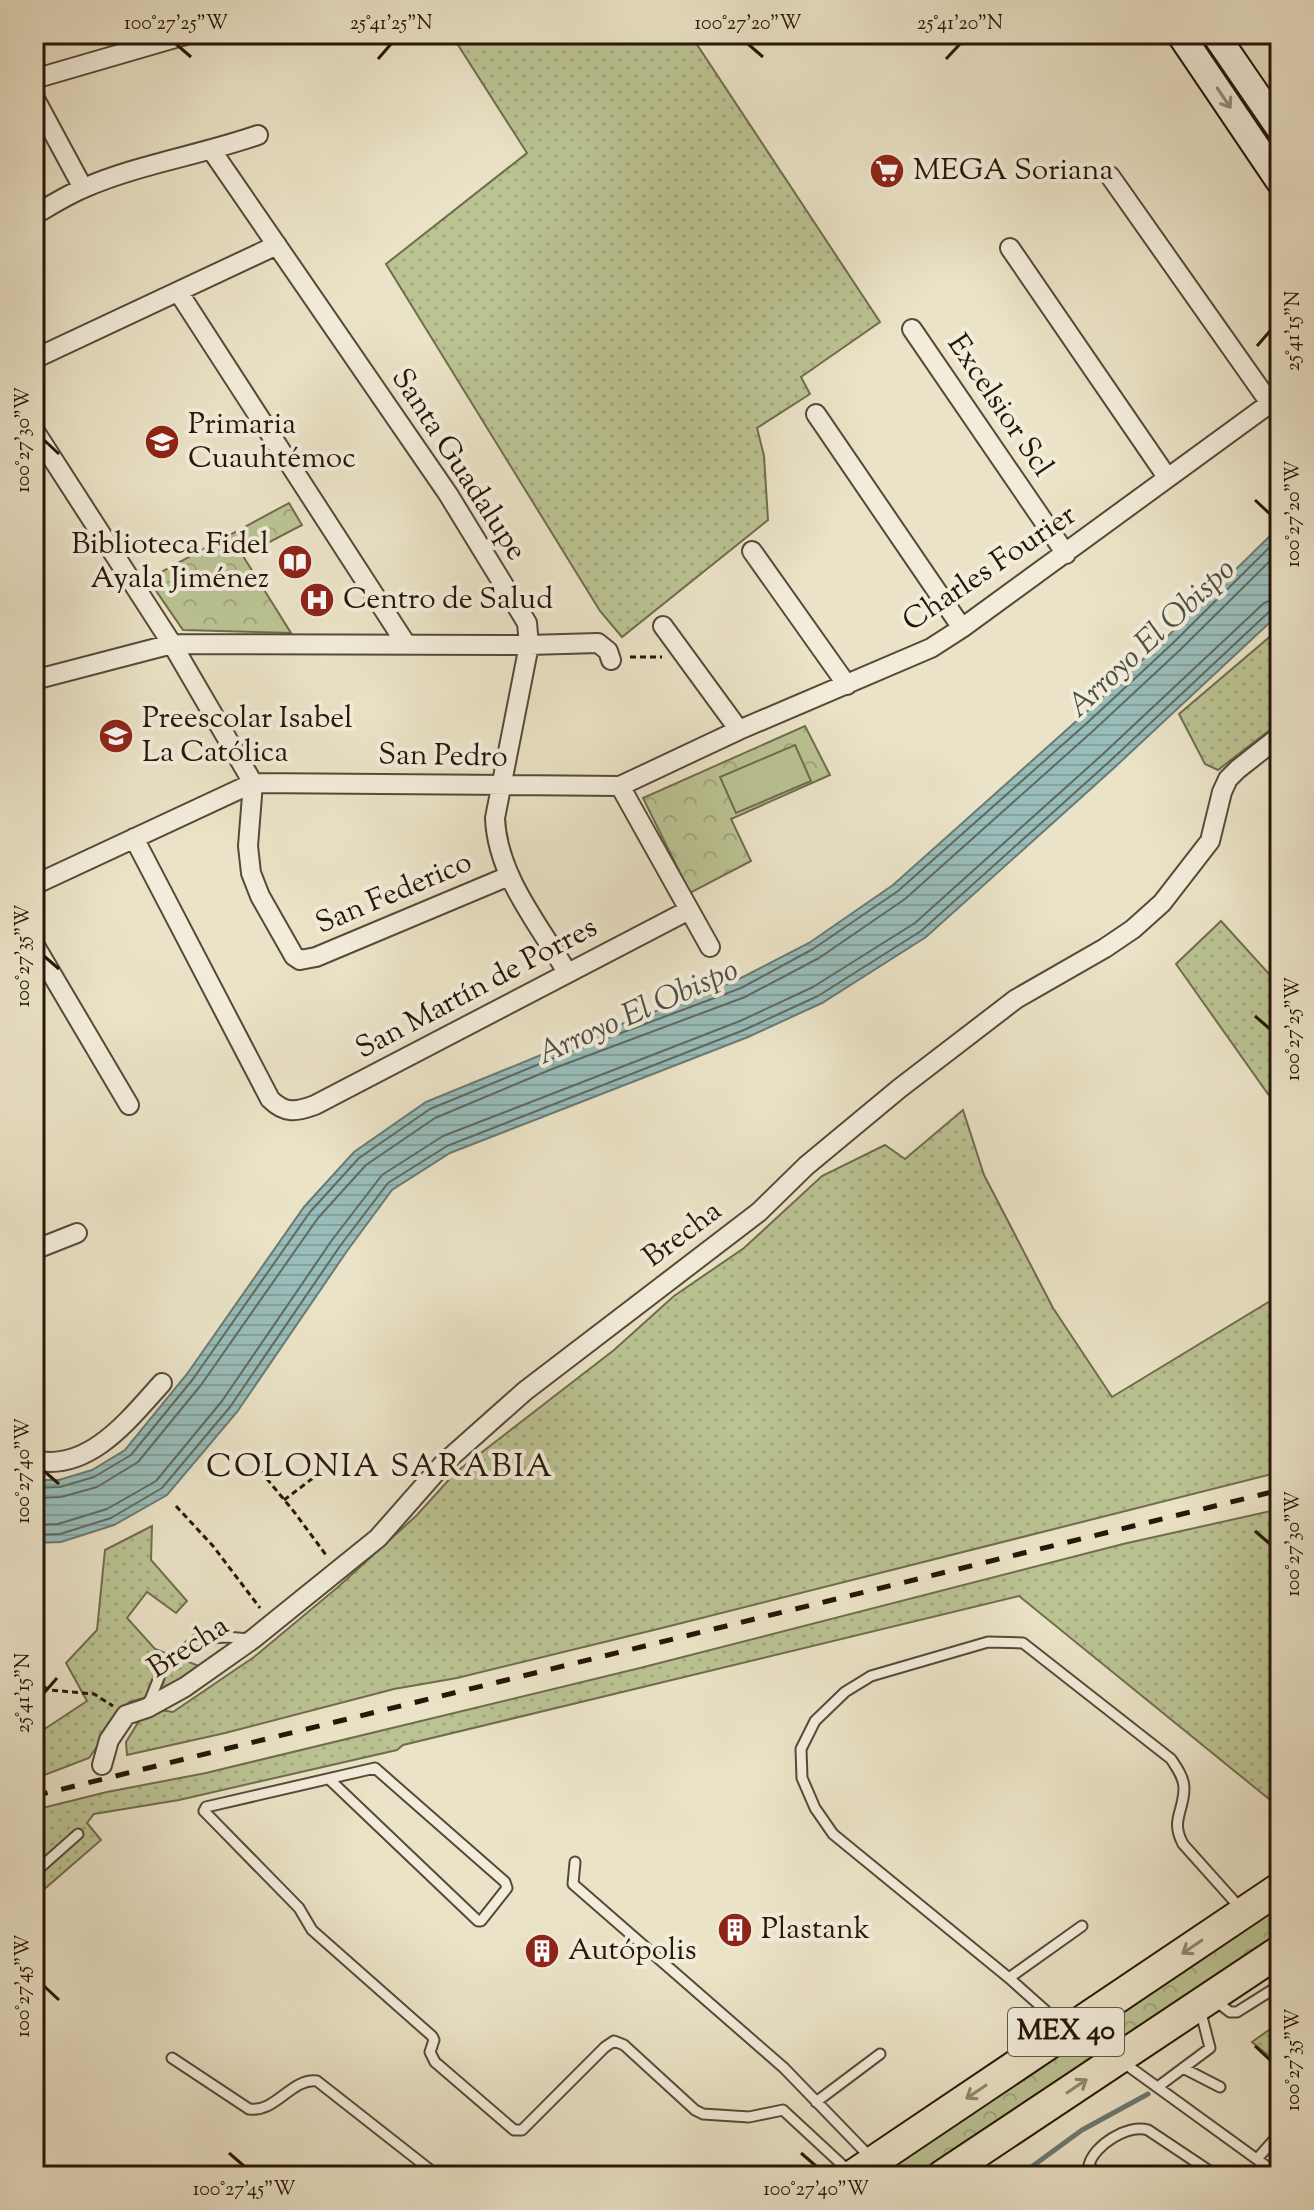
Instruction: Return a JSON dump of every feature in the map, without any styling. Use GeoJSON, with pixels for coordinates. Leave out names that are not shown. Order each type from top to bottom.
{"type":"FeatureCollection","features":[{"type":"Feature","properties":{"kind":"main road","name":"MEX 40"},"geometry":{"type":"LineString","coordinates":[[860,2171],[1280,1888]]}},
{"type":"Feature","properties":{"kind":"main road","name":"MEX 40"},"geometry":{"type":"LineString","coordinates":[[942,2176],[1280,1951]]}},
{"type":"Feature","properties":{"kind":"street"},"geometry":{"type":"LineString","coordinates":[[34,79],[189,34]]}},
{"type":"Feature","properties":{"kind":"street"},"geometry":{"type":"LineString","coordinates":[[1280,129],[1217,35],[1187,44],[1280,182]]}},
{"type":"Feature","properties":{"kind":"street"},"geometry":{"type":"LineString","coordinates":[[34,97],[83,188]]}},
{"type":"Feature","properties":{"kind":"street"},"geometry":{"type":"LineString","coordinates":[[34,215],[83,188],[258,135]]}},
{"type":"Feature","properties":{"kind":"street","name":"Santa Guadalupe"},"geometry":{"type":"LineString","coordinates":[[212,151],[448,494],[527,623],[529,645],[495,818],[496,833],[509,876],[567,972]]}},
{"type":"Feature","properties":{"kind":"street"},"geometry":{"type":"LineString","coordinates":[[1110,176],[1275,400]]}},
{"type":"Feature","properties":{"kind":"street"},"geometry":{"type":"LineString","coordinates":[[34,359],[277,245]]}},
{"type":"Feature","properties":{"kind":"street"},"geometry":{"type":"LineString","coordinates":[[1010,248],[1167,477]]}},
{"type":"Feature","properties":{"kind":"street"},"geometry":{"type":"LineString","coordinates":[[179,293],[406,644]]}},
{"type":"Feature","properties":{"kind":"street","name":"Excelsior Scl"},"geometry":{"type":"LineString","coordinates":[[912,329],[1066,554]]}},
{"type":"Feature","properties":{"kind":"street","name":"Charles Fourier"},"geometry":{"type":"LineString","coordinates":[[620,786],[739,730],[931,648],[1066,554],[1275,400]]}},
{"type":"Feature","properties":{"kind":"street"},"geometry":{"type":"LineString","coordinates":[[816,414],[962,628]]}},
{"type":"Feature","properties":{"kind":"street"},"geometry":{"type":"LineString","coordinates":[[34,430],[172,644],[253,783]]}},
{"type":"Feature","properties":{"kind":"street"},"geometry":{"type":"LineString","coordinates":[[752,551],[847,685]]}},
{"type":"Feature","properties":{"kind":"street"},"geometry":{"type":"LineString","coordinates":[[663,626],[739,730]]}},
{"type":"Feature","properties":{"kind":"street"},"geometry":{"type":"LineString","coordinates":[[34,680],[172,644],[598,643],[608,651],[611,660]]}},
{"type":"Feature","properties":{"kind":"street","name":"Brecha"},"geometry":{"type":"LineString","coordinates":[[102,1765],[109,1740],[126,1715],[147,1708],[185,1687],[253,1639],[378,1538],[444,1463],[525,1391],[759,1212],[806,1166],[900,1088],[1016,999],[1133,929],[1162,903],[1210,841],[1228,779],[1280,736]]}},
{"type":"Feature","properties":{"kind":"street","name":"San Pedro"},"geometry":{"type":"LineString","coordinates":[[34,885],[253,783],[620,786]]}},
{"type":"Feature","properties":{"kind":"street","name":"San Federico"},"geometry":{"type":"LineString","coordinates":[[253,783],[248,846],[251,873],[289,950],[300,960],[316,957],[509,876]]}},
{"type":"Feature","properties":{"kind":"street"},"geometry":{"type":"LineString","coordinates":[[620,786],[710,947]]}},
{"type":"Feature","properties":{"kind":"street","name":"San Martín de Porres"},"geometry":{"type":"LineString","coordinates":[[134,838],[270,1099],[288,1111],[315,1105],[689,910]]}},
{"type":"Feature","properties":{"kind":"street"},"geometry":{"type":"LineString","coordinates":[[34,944],[129,1105]]}},
{"type":"Feature","properties":{"kind":"street"},"geometry":{"type":"LineString","coordinates":[[34,1250],[77,1233]]}},
{"type":"Feature","properties":{"kind":"street"},"geometry":{"type":"LineString","coordinates":[[34,1460],[44,1463],[72,1458],[97,1448],[118,1431],[162,1383]]}},
{"type":"Feature","properties":{"kind":"lane"},"geometry":{"type":"LineString","coordinates":[[147,1708],[162,1670],[197,1639],[253,1639]]}},
{"type":"Feature","properties":{"kind":"lane"},"geometry":{"type":"LineString","coordinates":[[1068,2031],[1009,1978],[833,1834],[815,1808],[802,1778],[801,1749],[815,1721],[845,1692],[871,1676],[988,1642],[1023,1643],[1171,1759],[1184,1787],[1177,1819],[1179,1836],[1244,1912]]}},
{"type":"Feature","properties":{"kind":"lane"},"geometry":{"type":"LineString","coordinates":[[329,1779],[478,1921],[507,1888],[505,1882],[375,1768],[206,1807],[204,1811],[299,1908],[312,1930],[432,2036],[434,2040],[430,2052],[435,2062],[514,2130],[522,2130],[614,2041],[624,2045],[695,2110],[703,2114],[749,2117],[783,2110],[860,2171]]}},
{"type":"Feature","properties":{"kind":"lane"},"geometry":{"type":"LineString","coordinates":[[34,1873],[78,1834]]}},
{"type":"Feature","properties":{"kind":"lane"},"geometry":{"type":"LineString","coordinates":[[575,1862],[573,1884],[784,2068],[816,2102],[860,2171]]}},
{"type":"Feature","properties":{"kind":"lane"},"geometry":{"type":"LineString","coordinates":[[1009,1978],[1082,1926]]}},
{"type":"Feature","properties":{"kind":"lane"},"geometry":{"type":"LineString","coordinates":[[1204,2001],[1237,2012],[1280,1985]]}},
{"type":"Feature","properties":{"kind":"lane"},"geometry":{"type":"LineString","coordinates":[[1159,2086],[1210,2048],[1204,2001]]}},
{"type":"Feature","properties":{"kind":"lane"},"geometry":{"type":"LineString","coordinates":[[816,2102],[880,2054]]}},
{"type":"Feature","properties":{"kind":"lane"},"geometry":{"type":"LineString","coordinates":[[172,2058],[249,2109],[264,2109],[306,2081],[317,2081],[438,2176]]}},
{"type":"Feature","properties":{"kind":"lane"},"geometry":{"type":"LineString","coordinates":[[1118,2058],[1280,2176]]}},
{"type":"Feature","properties":{"kind":"lane"},"geometry":{"type":"LineString","coordinates":[[1183,2068],[1220,2087]]}},
{"type":"Feature","properties":{"kind":"lane"},"geometry":{"type":"LineString","coordinates":[[1098,2176],[1089,2165],[1091,2156],[1129,2130],[1141,2128],[1217,2176]]}},
{"type":"Feature","properties":{"kind":"lane"},"geometry":{"type":"LineString","coordinates":[[1257,2159],[1280,2133]]}},
{"type":"Feature","properties":{"kind":"path"},"geometry":{"type":"LineString","coordinates":[[611,660],[656,656],[689,662]]}},
{"type":"Feature","properties":{"kind":"path"},"geometry":{"type":"LineString","coordinates":[[254,1463],[337,1571]]}},
{"type":"Feature","properties":{"kind":"path"},"geometry":{"type":"LineString","coordinates":[[284,1500],[329,1466]]}},
{"type":"Feature","properties":{"kind":"path"},"geometry":{"type":"LineString","coordinates":[[176,1506],[274,1622]]}},
{"type":"Feature","properties":{"kind":"path"},"geometry":{"type":"LineString","coordinates":[[34,1682],[50,1690],[94,1694],[126,1715]]}},
{"type":"Feature","properties":{"kind":"green space"},"geometry":{"type":"Polygon","coordinates":[[[451,34],[690,34],[880,322],[801,377],[810,394],[757,428],[764,456],[768,520],[622,637],[600,611],[386,264],[527,153],[451,34]]]}},
{"type":"Feature","properties":{"kind":"green space"},"geometry":{"type":"Polygon","coordinates":[[[289,503],[302,525],[243,556],[291,633],[183,630],[148,579],[289,503]]]}},
{"type":"Feature","properties":{"kind":"green space"},"geometry":{"type":"Polygon","coordinates":[[[1280,628],[1280,722],[1218,770],[1205,764],[1179,714],[1280,628]]]}},
{"type":"Feature","properties":{"kind":"green space"},"geometry":{"type":"Polygon","coordinates":[[[805,726],[830,775],[731,819],[751,861],[690,893],[643,798],[805,726]]]}},
{"type":"Feature","properties":{"kind":"green space"},"geometry":{"type":"Polygon","coordinates":[[[795,745],[811,781],[736,813],[720,777],[795,745]]]}},
{"type":"Feature","properties":{"kind":"green space"},"geometry":{"type":"Polygon","coordinates":[[[1221,921],[1280,986],[1280,1111],[1176,964],[1221,921]]]}},
{"type":"Feature","properties":{"kind":"green space"},"geometry":{"type":"Polygon","coordinates":[[[963,1110],[984,1175],[1053,1308],[1112,1397],[1280,1295],[1280,1472],[666,1627],[457,1678],[394,1689],[127,1755],[126,1742],[147,1708],[173,1712],[254,1657],[417,1515],[455,1473],[614,1350],[674,1296],[744,1248],[822,1176],[885,1145],[905,1159],[963,1110]]]}},
{"type":"Feature","properties":{"kind":"green space"},"geometry":{"type":"Polygon","coordinates":[[[1280,1509],[1280,1808],[1019,1596],[403,1745],[397,1750],[179,1800],[94,1814],[87,1823],[101,1840],[34,1898],[34,1810],[206,1773],[640,1668],[1123,1544],[1280,1509]]]}},
{"type":"Feature","properties":{"kind":"green space"},"geometry":{"type":"Polygon","coordinates":[[[152,1526],[151,1560],[187,1601],[176,1613],[147,1592],[127,1618],[155,1649],[199,1666],[164,1692],[129,1702],[89,1758],[34,1779],[34,1736],[87,1701],[66,1663],[97,1630],[105,1550],[152,1526]]]}},
{"type":"Feature","properties":{"kind":"green space"},"geometry":{"type":"Polygon","coordinates":[[[1280,1906],[1280,1938],[923,2176],[878,2176],[1280,1906]]]}},
{"type":"Feature","properties":{"kind":"green space"},"geometry":{"type":"Polygon","coordinates":[[[1280,2022],[1280,2065],[1252,2042],[1280,2022]]]}},
{"type":"Feature","properties":{"kind":"water"},"geometry":{"type":"Polygon","coordinates":[[[1280,526],[1280,613],[926,937],[822,1003],[748,1037],[450,1153],[392,1190],[237,1412],[167,1495],[114,1525],[61,1542],[34,1543],[34,1480],[59,1480],[92,1470],[125,1450],[187,1374],[304,1207],[354,1152],[426,1102],[737,980],[809,943],[893,885],[1081,717],[1280,526]]]}},
{"type":"Feature","properties":{"kind":"waterway"},"geometry":{"type":"LineString","coordinates":[[1019,2176],[1082,2130],[1148,2094]]}},
{"type":"Feature","properties":{"kind":"railway"},"geometry":{"type":"LineString","coordinates":[[34,1796],[1280,1490]]}},
{"type":"Feature","properties":{"kind":"place","name":"MEGA Soriana"},"geometry":{"type":"Point","coordinates":[887,171]}},
{"type":"Feature","properties":{"kind":"place","name":"Primaria Cuauhtémoc"},"geometry":{"type":"Point","coordinates":[162,442]}},
{"type":"Feature","properties":{"kind":"place","name":"Biblioteca Fidel Ayala Jiménez"},"geometry":{"type":"Point","coordinates":[295,562]}},
{"type":"Feature","properties":{"kind":"place","name":"Centro de Salud"},"geometry":{"type":"Point","coordinates":[317,600]}},
{"type":"Feature","properties":{"kind":"place","name":"Preescolar Isabel La Católica"},"geometry":{"type":"Point","coordinates":[116,736]}},
{"type":"Feature","properties":{"kind":"place","name":"Plastank"},"geometry":{"type":"Point","coordinates":[735,1930]}},
{"type":"Feature","properties":{"kind":"place","name":"Autópolis"},"geometry":{"type":"Point","coordinates":[542,1951]}},
{"type":"Feature","properties":{"kind":"district","name":"COLONIA SARABIA"},"geometry":{"type":"Point","coordinates":[380,1468]}},
{"type":"Feature","properties":{"kind":"water label","name":"Arroyo El Obispo"},"geometry":{"type":"Point","coordinates":[1152,639]}},
{"type":"Feature","properties":{"kind":"water label","name":"Arroyo El Obispo"},"geometry":{"type":"Point","coordinates":[638,1013]}}]}
